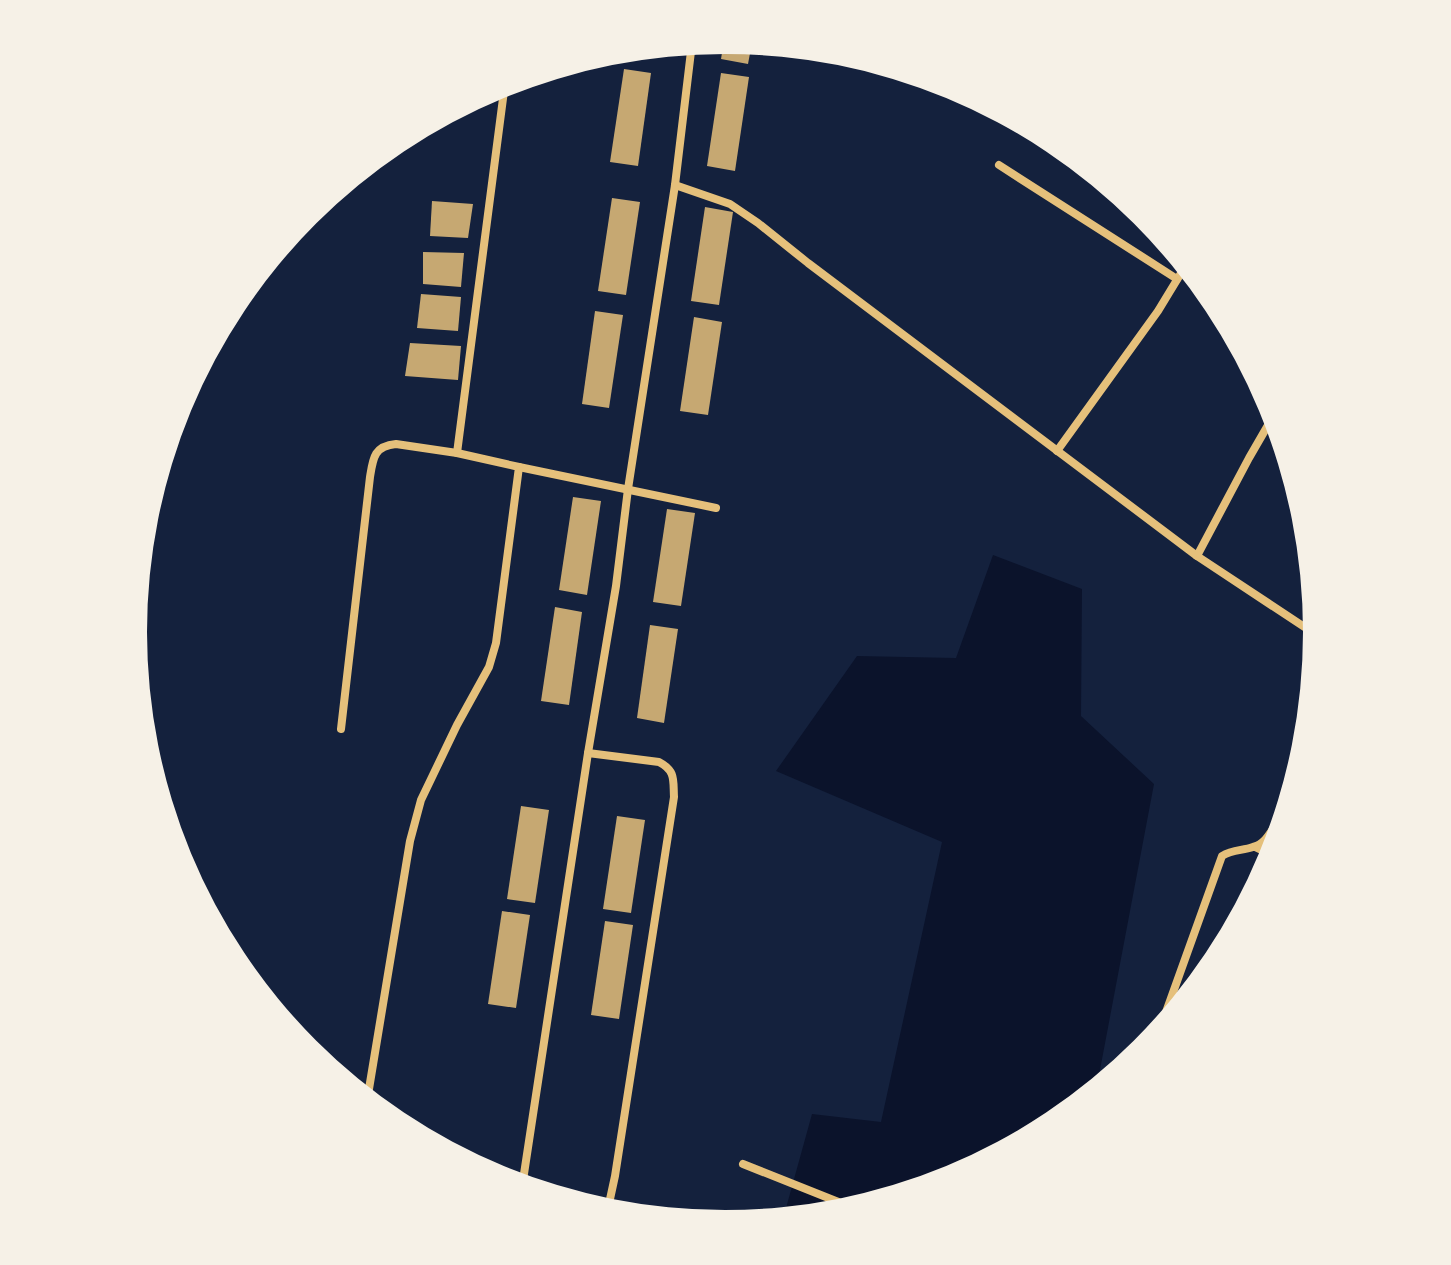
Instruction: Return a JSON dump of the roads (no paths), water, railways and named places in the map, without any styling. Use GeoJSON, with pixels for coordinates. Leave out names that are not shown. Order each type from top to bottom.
{"type":"FeatureCollection","features":[{"type":"Feature","properties":{"kind":"street"},"geometry":{"type":"LineString","coordinates":[[524,1174],[616,586],[675,185],[691,55]]}},
{"type":"Feature","properties":{"kind":"street"},"geometry":{"type":"LineString","coordinates":[[457,453],[503,98]]}},
{"type":"Feature","properties":{"kind":"street"},"geometry":{"type":"LineString","coordinates":[[999,165],[1177,279]]}},
{"type":"Feature","properties":{"kind":"street"},"geometry":{"type":"LineString","coordinates":[[675,185],[730,204],[758,223],[1197,556],[1304,627]]}},
{"type":"Feature","properties":{"kind":"street"},"geometry":{"type":"LineString","coordinates":[[1057,451],[1158,311],[1180,275]]}},
{"type":"Feature","properties":{"kind":"street"},"geometry":{"type":"LineString","coordinates":[[1197,556],[1266,428]]}},
{"type":"Feature","properties":{"kind":"street"},"geometry":{"type":"LineString","coordinates":[[341,729],[373,461],[378,449],[396,444],[457,453],[716,508]]}},
{"type":"Feature","properties":{"kind":"street"},"geometry":{"type":"LineString","coordinates":[[369,1088],[410,841],[421,800],[489,667],[496,643],[519,467]]}},
{"type":"Feature","properties":{"kind":"street"},"geometry":{"type":"LineString","coordinates":[[588,753],[659,762],[668,767],[673,775],[674,797],[610,1199]]}},
{"type":"Feature","properties":{"kind":"street"},"geometry":{"type":"LineString","coordinates":[[1169,1003],[1222,856],[1230,850],[1255,847],[1265,840]]}},
{"type":"Feature","properties":{"kind":"street"},"geometry":{"type":"LineString","coordinates":[[1255,847],[1261,850]]}},
{"type":"Feature","properties":{"kind":"street"},"geometry":{"type":"LineString","coordinates":[[743,1164],[835,1201]]}},
{"type":"Feature","properties":{"kind":"water"},"geometry":{"type":"Polygon","coordinates":[[[993,555],[1082,589],[1081,716],[1154,784],[1099,1073],[1047,1114],[947,1167],[875,1191],[786,1208],[812,1114],[881,1122],[942,842],[776,771],[857,656],[956,658],[993,555]]]}}]}
